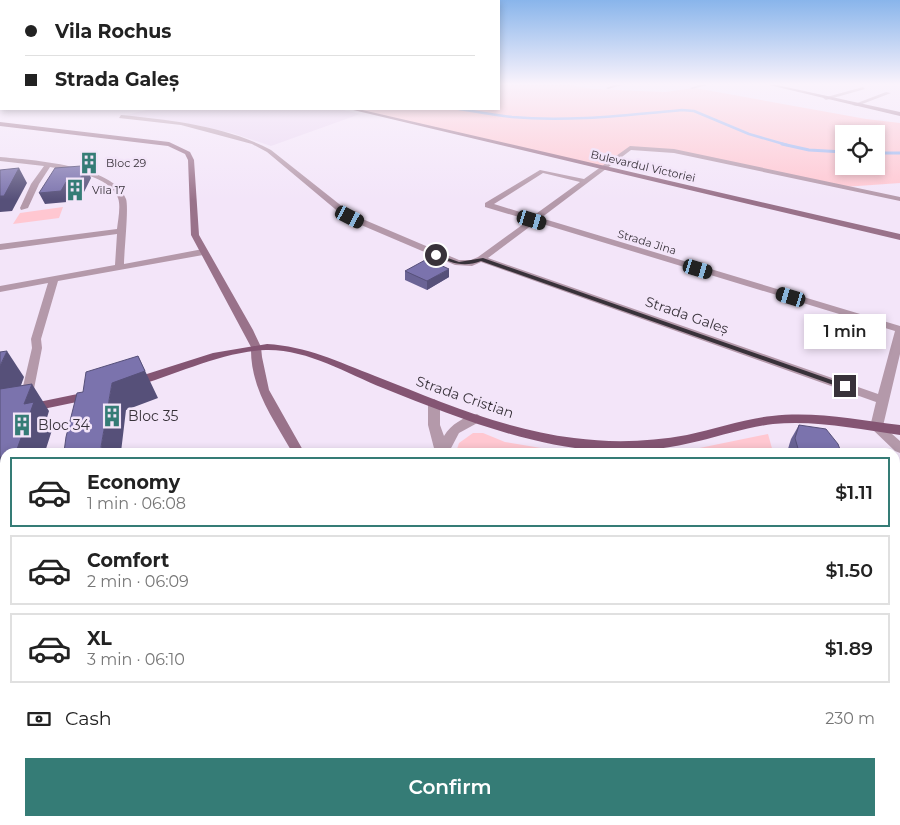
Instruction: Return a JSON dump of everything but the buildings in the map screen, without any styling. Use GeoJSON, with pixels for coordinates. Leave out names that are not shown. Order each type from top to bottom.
{"type":"FeatureCollection","features":[{"type":"Feature","properties":{"kind":"main road"},"geometry":{"type":"LineString","coordinates":[[0,124],[169,144],[183,150],[190,156],[195,235],[202,252],[256,348],[256,358],[263,390],[296,448]]}},
{"type":"Feature","properties":{"kind":"main road","name":"Bulevardul Victoriei"},"geometry":{"type":"LineString","coordinates":[[413,124],[900,237]]}},
{"type":"Feature","properties":{"kind":"main road","name":"Strada Cristian"},"geometry":{"type":"LineString","coordinates":[[121,386],[235,351],[280,347],[296,350],[477,418],[532,435],[566,442],[602,446],[636,446],[673,442],[745,425],[788,418],[825,420],[900,430]]}},
{"type":"Feature","properties":{"kind":"main road"},"geometry":{"type":"LineString","coordinates":[[0,414],[103,392]]}},
{"type":"Feature","properties":{"kind":"street"},"geometry":{"type":"LineString","coordinates":[[177,124],[254,143],[269,151],[340,210],[354,219],[451,261],[466,263],[481,259],[630,148],[674,151],[900,199]]}},
{"type":"Feature","properties":{"kind":"street"},"geometry":{"type":"LineString","coordinates":[[0,159],[48,165],[85,173],[111,185],[122,195],[123,216],[119,268]]}},
{"type":"Feature","properties":{"kind":"street"},"geometry":{"type":"LineString","coordinates":[[24,208],[35,184],[48,165]]}},
{"type":"Feature","properties":{"kind":"street","name":"Strada Jina"},"geometry":{"type":"LineString","coordinates":[[585,181],[545,169],[488,205],[900,331]]}},
{"type":"Feature","properties":{"kind":"street"},"geometry":{"type":"LineString","coordinates":[[0,247],[121,231]]}},
{"type":"Feature","properties":{"kind":"street"},"geometry":{"type":"LineString","coordinates":[[0,289],[202,252]]}},
{"type":"Feature","properties":{"kind":"street","name":"Strada Galeș"},"geometry":{"type":"LineString","coordinates":[[481,259],[882,400]]}},
{"type":"Feature","properties":{"kind":"street"},"geometry":{"type":"LineString","coordinates":[[23,410],[36,357],[36,338],[54,280]]}},
{"type":"Feature","properties":{"kind":"street"},"geometry":{"type":"LineString","coordinates":[[900,331],[876,427],[900,448]]}},
{"type":"Feature","properties":{"kind":"street"},"geometry":{"type":"LineString","coordinates":[[78,410],[82,398]]}},
{"type":"Feature","properties":{"kind":"street"},"geometry":{"type":"LineString","coordinates":[[434,403],[434,424],[441,448]]}},
{"type":"Feature","properties":{"kind":"street"},"geometry":{"type":"LineString","coordinates":[[444,448],[449,435],[454,429],[477,418]]}},
{"type":"Feature","properties":{"kind":"shaded area"},"geometry":{"type":"Polygon","coordinates":[[[182,124],[334,124],[271,146],[232,133],[182,124]]]}},
{"type":"Feature","properties":{"kind":"shaded area"},"geometry":{"type":"Polygon","coordinates":[[[413,124],[900,124],[900,183],[844,187],[674,151],[630,148],[602,168],[413,124]]]}},
{"type":"Feature","properties":{"kind":"shaded area"},"geometry":{"type":"Polygon","coordinates":[[[63,207],[59,218],[13,224],[20,213],[63,207]]]}},
{"type":"Feature","properties":{"kind":"shaded area"},"geometry":{"type":"Polygon","coordinates":[[[473,433],[483,433],[505,442],[541,448],[457,448],[459,443],[473,433]]]}},
{"type":"Feature","properties":{"kind":"shaded area"},"geometry":{"type":"Polygon","coordinates":[[[768,434],[772,448],[700,448],[768,434]]]}},
{"type":"Feature","properties":{"kind":"waterway"},"geometry":{"type":"LineString","coordinates":[[724,124],[749,134],[787,145]]}},
{"type":"Feature","properties":{"kind":"waterway"},"geometry":{"type":"LineString","coordinates":[[782,144],[809,150],[835,151]]}},
{"type":"Feature","properties":{"kind":"waterway"},"geometry":{"type":"LineString","coordinates":[[885,153],[900,153]]}},
{"type":"Feature","properties":{"kind":"place","name":"Bloc 29"},"geometry":{"type":"Point","coordinates":[89,163]}},
{"type":"Feature","properties":{"kind":"place","name":"Vila 17"},"geometry":{"type":"Point","coordinates":[75,190]}},
{"type":"Feature","properties":{"kind":"place","name":"Bloc 35"},"geometry":{"type":"Point","coordinates":[112,416]}},
{"type":"Feature","properties":{"kind":"place","name":"Bloc 34"},"geometry":{"type":"Point","coordinates":[22,425]}},
{"type":"Feature","properties":{"kind":"route"},"geometry":{"type":"LineString","coordinates":[[436,255],[458,263],[472,263],[481,259],[845,386]]}}]}
